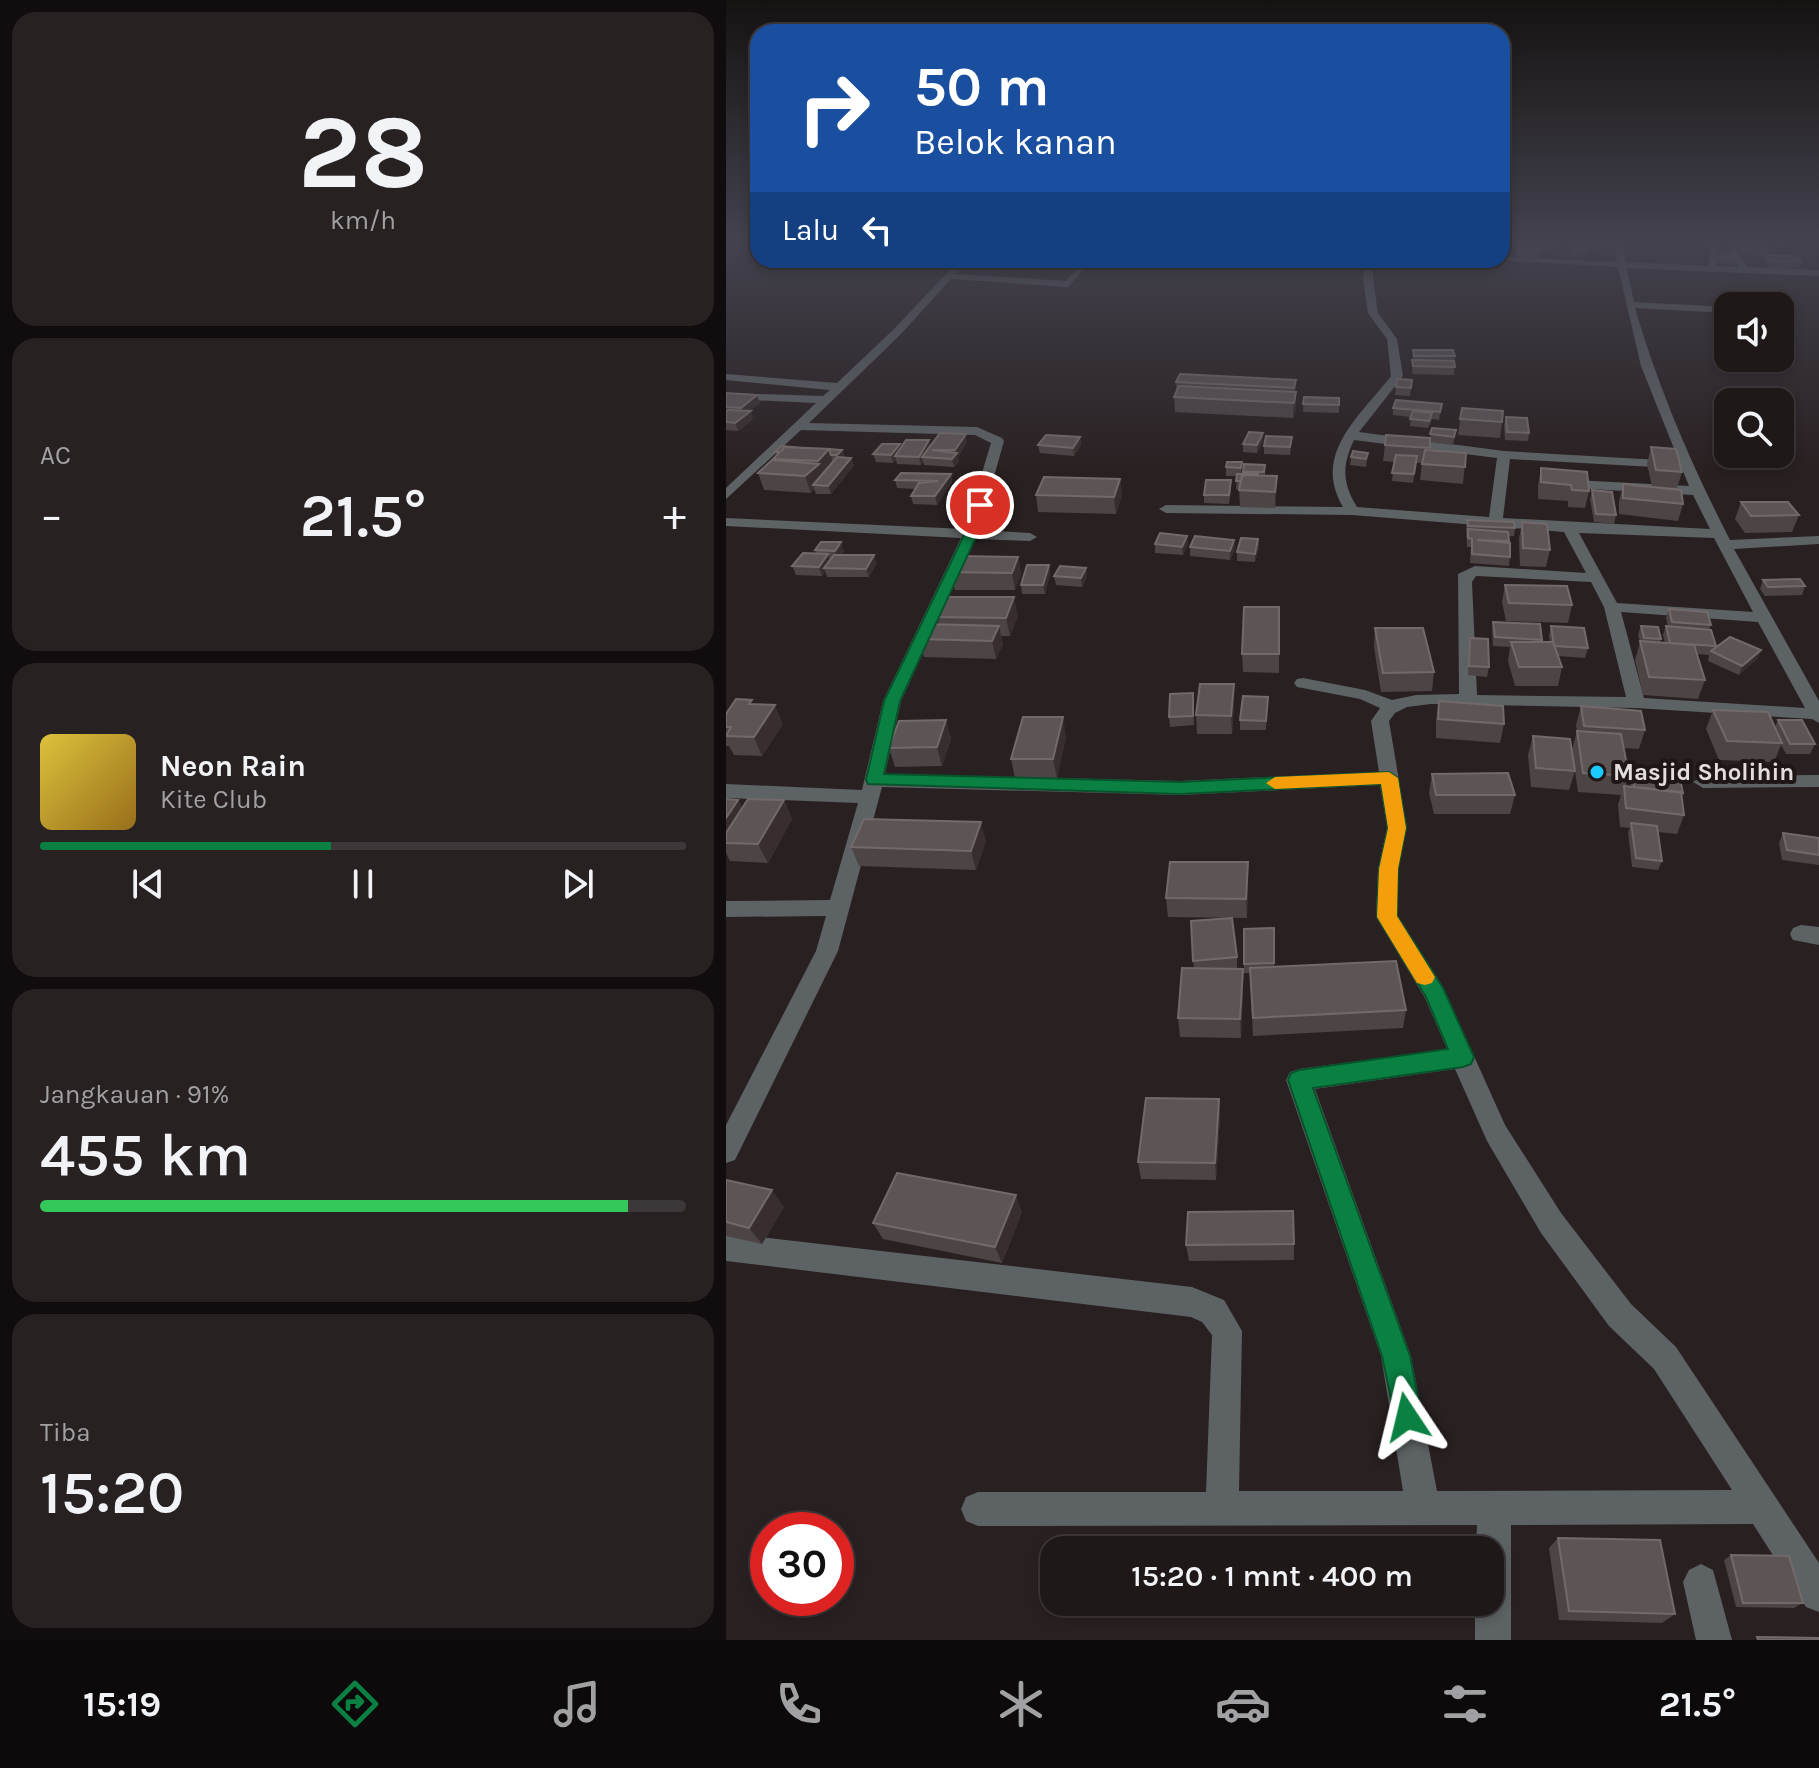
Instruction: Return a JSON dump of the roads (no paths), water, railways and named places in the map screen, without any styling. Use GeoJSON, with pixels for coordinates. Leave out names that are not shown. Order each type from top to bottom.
{"type":"FeatureCollection","features":[{"type":"Feature","properties":{"kind":"street"},"geometry":{"type":"LineString","coordinates":[[726,495],[910,318]]}},
{"type":"Feature","properties":{"kind":"street"},"geometry":{"type":"LineString","coordinates":[[1352,511],[1340,496],[1335,470],[1342,449],[1353,435],[1356,425],[1379,402],[1397,376],[1392,339],[1376,318]]}},
{"type":"Feature","properties":{"kind":"street"},"geometry":{"type":"LineString","coordinates":[[1634,318],[1653,389],[1721,539],[1818,715]]}},
{"type":"Feature","properties":{"kind":"street"},"geometry":{"type":"LineString","coordinates":[[726,377],[840,387]]}},
{"type":"Feature","properties":{"kind":"street"},"geometry":{"type":"LineString","coordinates":[[726,396],[826,400]]}},
{"type":"Feature","properties":{"kind":"street"},"geometry":{"type":"LineString","coordinates":[[726,1151],[827,951],[872,788],[892,701],[970,535],[998,441],[977,431],[799,426]]}},
{"type":"Feature","properties":{"kind":"street"},"geometry":{"type":"LineString","coordinates":[[1353,435],[1504,455],[1688,465]]}},
{"type":"Feature","properties":{"kind":"street"},"geometry":{"type":"LineString","coordinates":[[1496,521],[1504,455]]}},
{"type":"Feature","properties":{"kind":"street"},"geometry":{"type":"LineString","coordinates":[[1574,484],[1700,491]]}},
{"type":"Feature","properties":{"kind":"street"},"geometry":{"type":"LineString","coordinates":[[1166,509],[1352,511],[1721,539],[1819,540]]}},
{"type":"Feature","properties":{"kind":"street"},"geometry":{"type":"LineString","coordinates":[[726,522],[1030,537]]}},
{"type":"Feature","properties":{"kind":"street"},"geometry":{"type":"LineString","coordinates":[[1569,527],[1612,607],[1636,703]]}},
{"type":"Feature","properties":{"kind":"street"},"geometry":{"type":"LineString","coordinates":[[1468,699],[1466,574],[1475,571],[1598,578]]}},
{"type":"Feature","properties":{"kind":"street"},"geometry":{"type":"LineString","coordinates":[[1612,607],[1762,617]]}},
{"type":"Feature","properties":{"kind":"street"},"geometry":{"type":"LineString","coordinates":[[1303,683],[1365,695],[1393,707]]}},
{"type":"Feature","properties":{"kind":"street"},"geometry":{"type":"LineString","coordinates":[[1818,715],[1636,703],[1468,699],[1407,701],[1384,713],[1380,721],[1397,828],[1388,869],[1387,917],[1435,994],[1496,1133],[1551,1223],[1620,1315],[1665,1358],[1819,1594]]}},
{"type":"Feature","properties":{"kind":"street"},"geometry":{"type":"LineString","coordinates":[[726,791],[1180,788],[1389,778]]}},
{"type":"Feature","properties":{"kind":"street"},"geometry":{"type":"LineString","coordinates":[[1703,782],[1819,781]]}},
{"type":"Feature","properties":{"kind":"street"},"geometry":{"type":"LineString","coordinates":[[726,909],[840,908]]}},
{"type":"Feature","properties":{"kind":"street"},"geometry":{"type":"LineString","coordinates":[[1423,1507],[1396,1356],[1299,1080],[1463,1057]]}},
{"type":"Feature","properties":{"kind":"street"},"geometry":{"type":"LineString","coordinates":[[726,1247],[1192,1302],[1213,1311],[1227,1331],[1222,1509]]}},
{"type":"Feature","properties":{"kind":"street"},"geometry":{"type":"LineString","coordinates":[[978,1509],[1763,1507]]}},
{"type":"Feature","properties":{"kind":"street"},"geometry":{"type":"LineString","coordinates":[[1493,1640],[1494,1508]]}},
{"type":"Feature","properties":{"kind":"street"},"geometry":{"type":"LineString","coordinates":[[1701,1582],[1714,1640]]}},
{"type":"Feature","properties":{"kind":"place","name":"Masjid Sholihin"},"geometry":{"type":"Point","coordinates":[1597,772]}}]}
